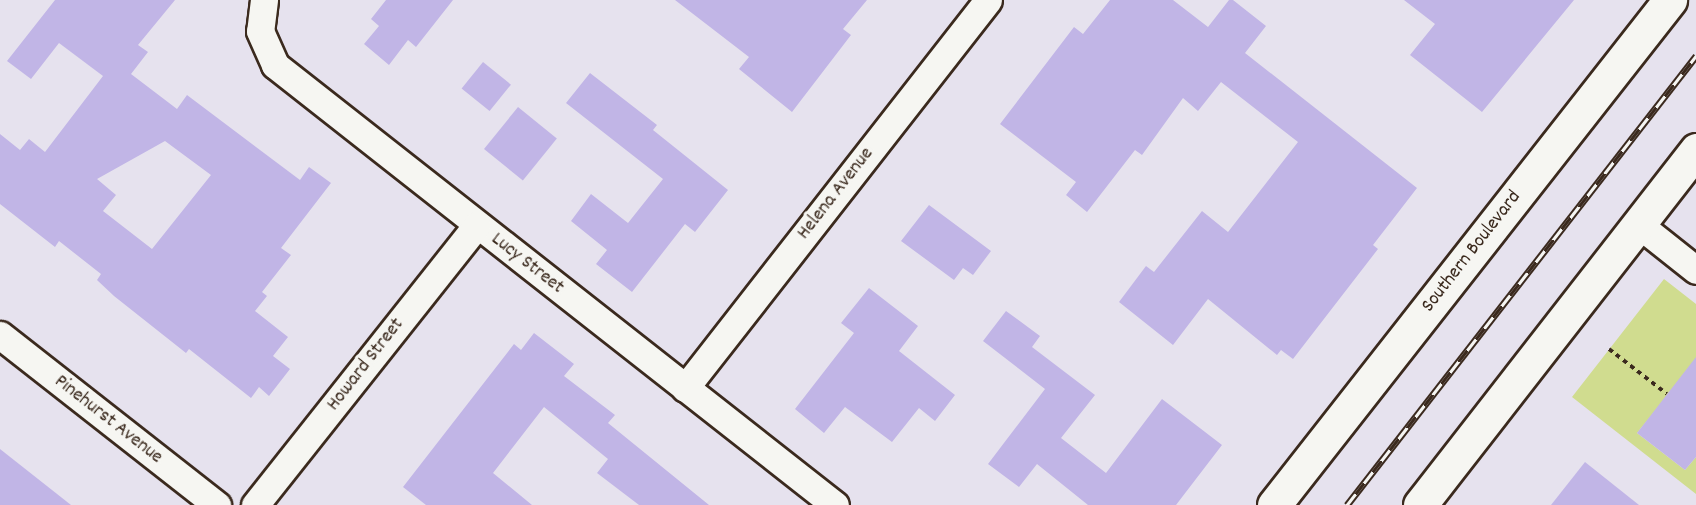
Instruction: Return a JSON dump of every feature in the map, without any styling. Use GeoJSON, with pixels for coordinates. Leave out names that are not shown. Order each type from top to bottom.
{"type":"FeatureCollection","features":[{"type":"Feature","properties":{"kind":"street","name":"Lucy Street"},"geometry":{"type":"LineString","coordinates":[[264,0],[260,31],[275,65],[835,505]]}},
{"type":"Feature","properties":{"kind":"street","name":"Helena Avenue"},"geometry":{"type":"LineString","coordinates":[[685,388],[988,0]]}},
{"type":"Feature","properties":{"kind":"street","name":"Southern Boulevard"},"geometry":{"type":"LineString","coordinates":[[1274,505],[1670,0]]}},
{"type":"Feature","properties":{"kind":"street"},"geometry":{"type":"LineString","coordinates":[[1420,505],[1696,150]]}},
{"type":"Feature","properties":{"kind":"street"},"geometry":{"type":"LineString","coordinates":[[1638,224],[1696,270]]}},
{"type":"Feature","properties":{"kind":"street","name":"Howard Street"},"geometry":{"type":"LineString","coordinates":[[255,505],[477,225]]}},
{"type":"Feature","properties":{"kind":"street","name":"Pinehurst Avenue"},"geometry":{"type":"LineString","coordinates":[[0,335],[217,505]]}},
{"type":"Feature","properties":{"kind":"path"},"geometry":{"type":"LineString","coordinates":[[1609,349],[1667,394]]}},
{"type":"Feature","properties":{"kind":"green space"},"geometry":{"type":"Polygon","coordinates":[[[1664,279],[1696,304],[1696,361],[1637,433],[1685,470],[1696,457],[1696,494],[1572,397],[1664,279]]]}},
{"type":"Feature","properties":{"kind":"building"},"geometry":{"type":"Polygon","coordinates":[[[55,0],[175,0],[138,45],[148,52],[131,74],[177,109],[187,95],[300,180],[309,167],[331,183],[281,248],[291,255],[262,292],[267,296],[255,311],[288,337],[273,356],[290,369],[269,396],[259,387],[251,398],[189,349],[186,353],[114,296],[97,280],[101,274],[59,241],[55,247],[0,204],[0,134],[20,150],[29,139],[45,152],[103,76],[59,43],[31,79],[7,61],[55,0]],[[165,141],[97,179],[116,195],[103,211],[152,249],[211,175],[165,141]]]}},
{"type":"Feature","properties":{"kind":"building"},"geometry":{"type":"Polygon","coordinates":[[[386,0],[453,0],[416,47],[408,40],[389,65],[364,44],[379,26],[371,19],[386,0]]]}},
{"type":"Feature","properties":{"kind":"building"},"geometry":{"type":"Polygon","coordinates":[[[675,0],[867,0],[843,29],[851,35],[792,112],[739,69],[749,57],[675,0]]]}},
{"type":"Feature","properties":{"kind":"building"},"geometry":{"type":"Polygon","coordinates":[[[1110,0],[1173,0],[1208,27],[1229,0],[1233,0],[1266,26],[1245,53],[1417,188],[1373,245],[1378,249],[1293,359],[1281,350],[1277,355],[1208,299],[1173,345],[1119,302],[1146,266],[1154,272],[1202,211],[1228,232],[1298,142],[1221,82],[1198,111],[1183,98],[1142,155],[1135,150],[1087,212],[1066,195],[1076,182],[1000,124],[1074,27],[1083,34],[1110,0]]]}},
{"type":"Feature","properties":{"kind":"building"},"geometry":{"type":"Polygon","coordinates":[[[1404,0],[1574,0],[1482,112],[1410,55],[1435,24],[1404,0]]]}},
{"type":"Feature","properties":{"kind":"building"},"geometry":{"type":"Polygon","coordinates":[[[483,62],[511,85],[490,111],[462,88],[483,62]]]}},
{"type":"Feature","properties":{"kind":"building"},"geometry":{"type":"Polygon","coordinates":[[[590,73],[657,125],[653,130],[728,190],[695,232],[685,224],[632,292],[596,264],[607,250],[571,221],[591,194],[628,223],[663,179],[566,103],[590,73]]]}},
{"type":"Feature","properties":{"kind":"building"},"geometry":{"type":"Polygon","coordinates":[[[518,107],[557,138],[523,180],[484,149],[518,107]]]}},
{"type":"Feature","properties":{"kind":"building"},"geometry":{"type":"Polygon","coordinates":[[[929,205],[991,251],[973,275],[963,268],[954,280],[901,241],[929,205]]]}},
{"type":"Feature","properties":{"kind":"building"},"geometry":{"type":"Polygon","coordinates":[[[869,288],[918,326],[899,351],[955,395],[935,421],[919,408],[892,442],[845,407],[824,433],[795,409],[854,333],[841,323],[869,288]]]}},
{"type":"Feature","properties":{"kind":"building"},"geometry":{"type":"Polygon","coordinates":[[[1006,311],[1040,336],[1032,347],[1095,395],[1061,438],[1106,473],[1162,399],[1222,445],[1176,505],[1088,505],[1037,464],[1019,487],[988,464],[1045,389],[983,341],[1006,311]]]}},
{"type":"Feature","properties":{"kind":"building"},"geometry":{"type":"Polygon","coordinates":[[[534,333],[574,364],[564,376],[615,415],[608,423],[709,505],[639,505],[597,473],[608,459],[544,407],[493,473],[532,505],[426,505],[403,487],[514,344],[521,350],[534,333]]]}},
{"type":"Feature","properties":{"kind":"building"},"geometry":{"type":"Polygon","coordinates":[[[1696,357],[1696,457],[1685,470],[1637,433],[1696,357]]]}},
{"type":"Feature","properties":{"kind":"building"},"geometry":{"type":"Polygon","coordinates":[[[0,449],[71,505],[0,505],[0,449]]]}},
{"type":"Feature","properties":{"kind":"building"},"geometry":{"type":"Polygon","coordinates":[[[1585,462],[1639,505],[1551,505],[1585,462]]]}},
{"type":"Feature","properties":{"kind":"railway"},"geometry":{"type":"LineString","coordinates":[[1347,505],[1696,56]]}}]}
